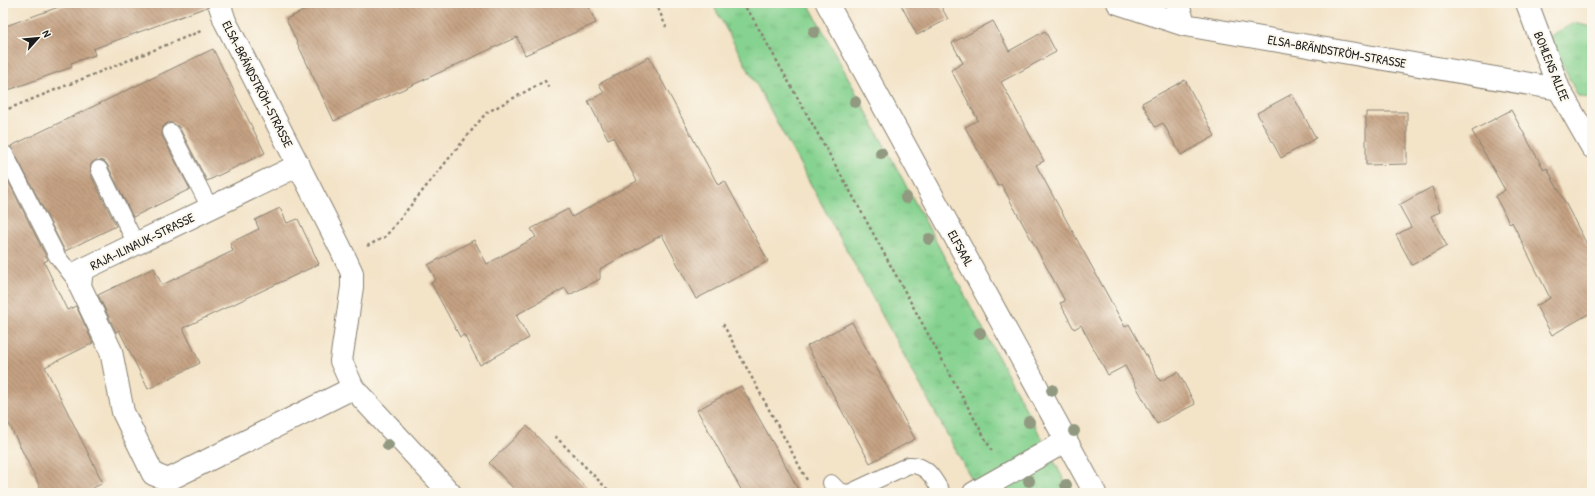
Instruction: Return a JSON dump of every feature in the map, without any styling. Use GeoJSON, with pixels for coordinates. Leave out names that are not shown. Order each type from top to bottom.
{"type":"FeatureCollection","features":[{"type":"Feature","properties":{"kind":"street","name":"ELFSAAL"},"geometry":{"type":"LineString","coordinates":[[827,3],[1095,493]]}},
{"type":"Feature","properties":{"kind":"street","name":"ELSA-BRÄNDSTRÖM-STRASSE"},"geometry":{"type":"LineString","coordinates":[[1118,3],[1185,25],[1559,89]]}},
{"type":"Feature","properties":{"kind":"street"},"geometry":{"type":"LineString","coordinates":[[1177,3],[1185,25]]}},
{"type":"Feature","properties":{"kind":"street","name":"BOHLENS ALLEE"},"geometry":{"type":"LineString","coordinates":[[1528,3],[1559,89],[1592,147]]}},
{"type":"Feature","properties":{"kind":"street","name":"ELSA-BRÄNDSTRÖM-STRASSE"},"geometry":{"type":"LineString","coordinates":[[222,12],[299,165]]}},
{"type":"Feature","properties":{"kind":"street"},"geometry":{"type":"LineString","coordinates":[[299,165],[352,273],[352,287],[341,362],[353,388],[450,493]]}},
{"type":"Feature","properties":{"kind":"street","name":"RAJA-ILINAUK-STRASSE"},"geometry":{"type":"LineString","coordinates":[[80,286],[82,270],[299,165]]}},
{"type":"Feature","properties":{"kind":"street"},"geometry":{"type":"LineString","coordinates":[[80,286],[111,351],[123,412],[153,474],[168,480],[353,388]]}},
{"type":"Feature","properties":{"kind":"street"},"geometry":{"type":"LineString","coordinates":[[974,493],[1066,441]]}},
{"type":"Feature","properties":{"kind":"lane"},"geometry":{"type":"LineString","coordinates":[[171,132],[210,208]]}},
{"type":"Feature","properties":{"kind":"lane"},"geometry":{"type":"LineString","coordinates":[[5,154],[57,256],[80,286]]}},
{"type":"Feature","properties":{"kind":"lane"},"geometry":{"type":"LineString","coordinates":[[99,169],[136,244]]}},
{"type":"Feature","properties":{"kind":"lane"},"geometry":{"type":"LineString","coordinates":[[832,483],[839,491],[849,493],[909,465],[915,465],[928,472],[942,493]]}},
{"type":"Feature","properties":{"kind":"path"},"geometry":{"type":"LineString","coordinates":[[656,3],[666,27]]}},
{"type":"Feature","properties":{"kind":"path"},"geometry":{"type":"LineString","coordinates":[[742,3],[751,15],[850,191],[1005,475]]}},
{"type":"Feature","properties":{"kind":"path"},"geometry":{"type":"LineString","coordinates":[[3,112],[222,12]]}},
{"type":"Feature","properties":{"kind":"path"},"geometry":{"type":"LineString","coordinates":[[362,248],[385,237],[486,113],[545,81],[550,90]]}},
{"type":"Feature","properties":{"kind":"path"},"geometry":{"type":"LineString","coordinates":[[723,324],[810,486]]}},
{"type":"Feature","properties":{"kind":"path"},"geometry":{"type":"LineString","coordinates":[[555,436],[611,493]]}},
{"type":"Feature","properties":{"kind":"green space"},"geometry":{"type":"Polygon","coordinates":[[[712,3],[808,3],[1071,493],[979,493],[712,3]]]}},
{"type":"Feature","properties":{"kind":"green space"},"geometry":{"type":"Polygon","coordinates":[[[1574,23],[1592,27],[1592,99],[1578,96],[1548,37],[1574,23]]]}},
{"type":"Feature","properties":{"kind":"building"},"geometry":{"type":"Polygon","coordinates":[[[70,3],[207,3],[207,7],[93,49],[95,55],[71,63],[72,67],[3,92],[3,27],[70,3]]]}},
{"type":"Feature","properties":{"kind":"building"},"geometry":{"type":"Polygon","coordinates":[[[320,3],[587,3],[596,23],[525,55],[517,37],[334,121],[286,19],[320,3]]]}},
{"type":"Feature","properties":{"kind":"building"},"geometry":{"type":"Polygon","coordinates":[[[900,3],[939,3],[948,19],[917,35],[900,3]]]}},
{"type":"Feature","properties":{"kind":"building"},"geometry":{"type":"Polygon","coordinates":[[[993,21],[1009,51],[1045,31],[1056,52],[1001,82],[1044,161],[1036,165],[1125,327],[1129,324],[1160,381],[1178,372],[1195,404],[1157,424],[1125,366],[1108,375],[1081,325],[1074,329],[1060,303],[1065,301],[1001,184],[998,186],[965,127],[978,120],[951,70],[963,63],[952,43],[993,21]]]}},
{"type":"Feature","properties":{"kind":"building"},"geometry":{"type":"Polygon","coordinates":[[[213,49],[265,153],[207,181],[179,127],[172,123],[167,123],[163,127],[162,136],[190,189],[133,217],[107,164],[104,161],[95,160],[91,164],[90,173],[116,226],[65,251],[11,146],[213,49]]]}},
{"type":"Feature","properties":{"kind":"building"},"geometry":{"type":"Polygon","coordinates":[[[649,57],[718,185],[725,181],[768,261],[696,299],[662,235],[600,269],[600,279],[569,295],[565,288],[516,315],[529,338],[480,365],[464,335],[460,337],[431,283],[436,280],[428,265],[474,240],[487,264],[536,237],[531,229],[568,209],[572,217],[637,181],[613,137],[608,139],[588,101],[604,93],[599,84],[649,57]]]}},
{"type":"Feature","properties":{"kind":"building"},"geometry":{"type":"Polygon","coordinates":[[[1185,80],[1215,136],[1181,155],[1163,123],[1155,127],[1142,103],[1185,80]]]}},
{"type":"Feature","properties":{"kind":"building"},"geometry":{"type":"Polygon","coordinates":[[[1292,94],[1316,138],[1281,158],[1257,113],[1292,94]]]}},
{"type":"Feature","properties":{"kind":"building"},"geometry":{"type":"Polygon","coordinates":[[[1511,110],[1544,170],[1547,168],[1592,254],[1592,312],[1552,335],[1536,306],[1550,298],[1512,222],[1510,224],[1495,196],[1505,190],[1472,131],[1511,110]]]}},
{"type":"Feature","properties":{"kind":"building"},"geometry":{"type":"Polygon","coordinates":[[[1366,112],[1407,112],[1407,164],[1366,165],[1366,112]]]}},
{"type":"Feature","properties":{"kind":"building"},"geometry":{"type":"Polygon","coordinates":[[[3,171],[48,260],[44,262],[67,310],[76,306],[93,343],[45,367],[103,483],[83,493],[43,493],[3,412],[3,171]]]}},
{"type":"Feature","properties":{"kind":"building"},"geometry":{"type":"Polygon","coordinates":[[[1432,187],[1440,212],[1431,216],[1447,246],[1412,265],[1396,235],[1411,227],[1399,205],[1432,187]]]}},
{"type":"Feature","properties":{"kind":"building"},"geometry":{"type":"Polygon","coordinates":[[[280,208],[287,223],[298,219],[319,264],[183,328],[200,363],[148,389],[119,330],[116,332],[98,295],[154,268],[162,285],[233,251],[230,243],[259,229],[255,220],[280,208]]]}},
{"type":"Feature","properties":{"kind":"building"},"geometry":{"type":"Polygon","coordinates":[[[852,322],[915,439],[870,463],[807,346],[852,322]]]}},
{"type":"Feature","properties":{"kind":"building"},"geometry":{"type":"Polygon","coordinates":[[[741,386],[800,493],[743,493],[697,410],[741,386]]]}},
{"type":"Feature","properties":{"kind":"building"},"geometry":{"type":"Polygon","coordinates":[[[527,426],[591,493],[518,493],[489,463],[527,426]]]}}]}
